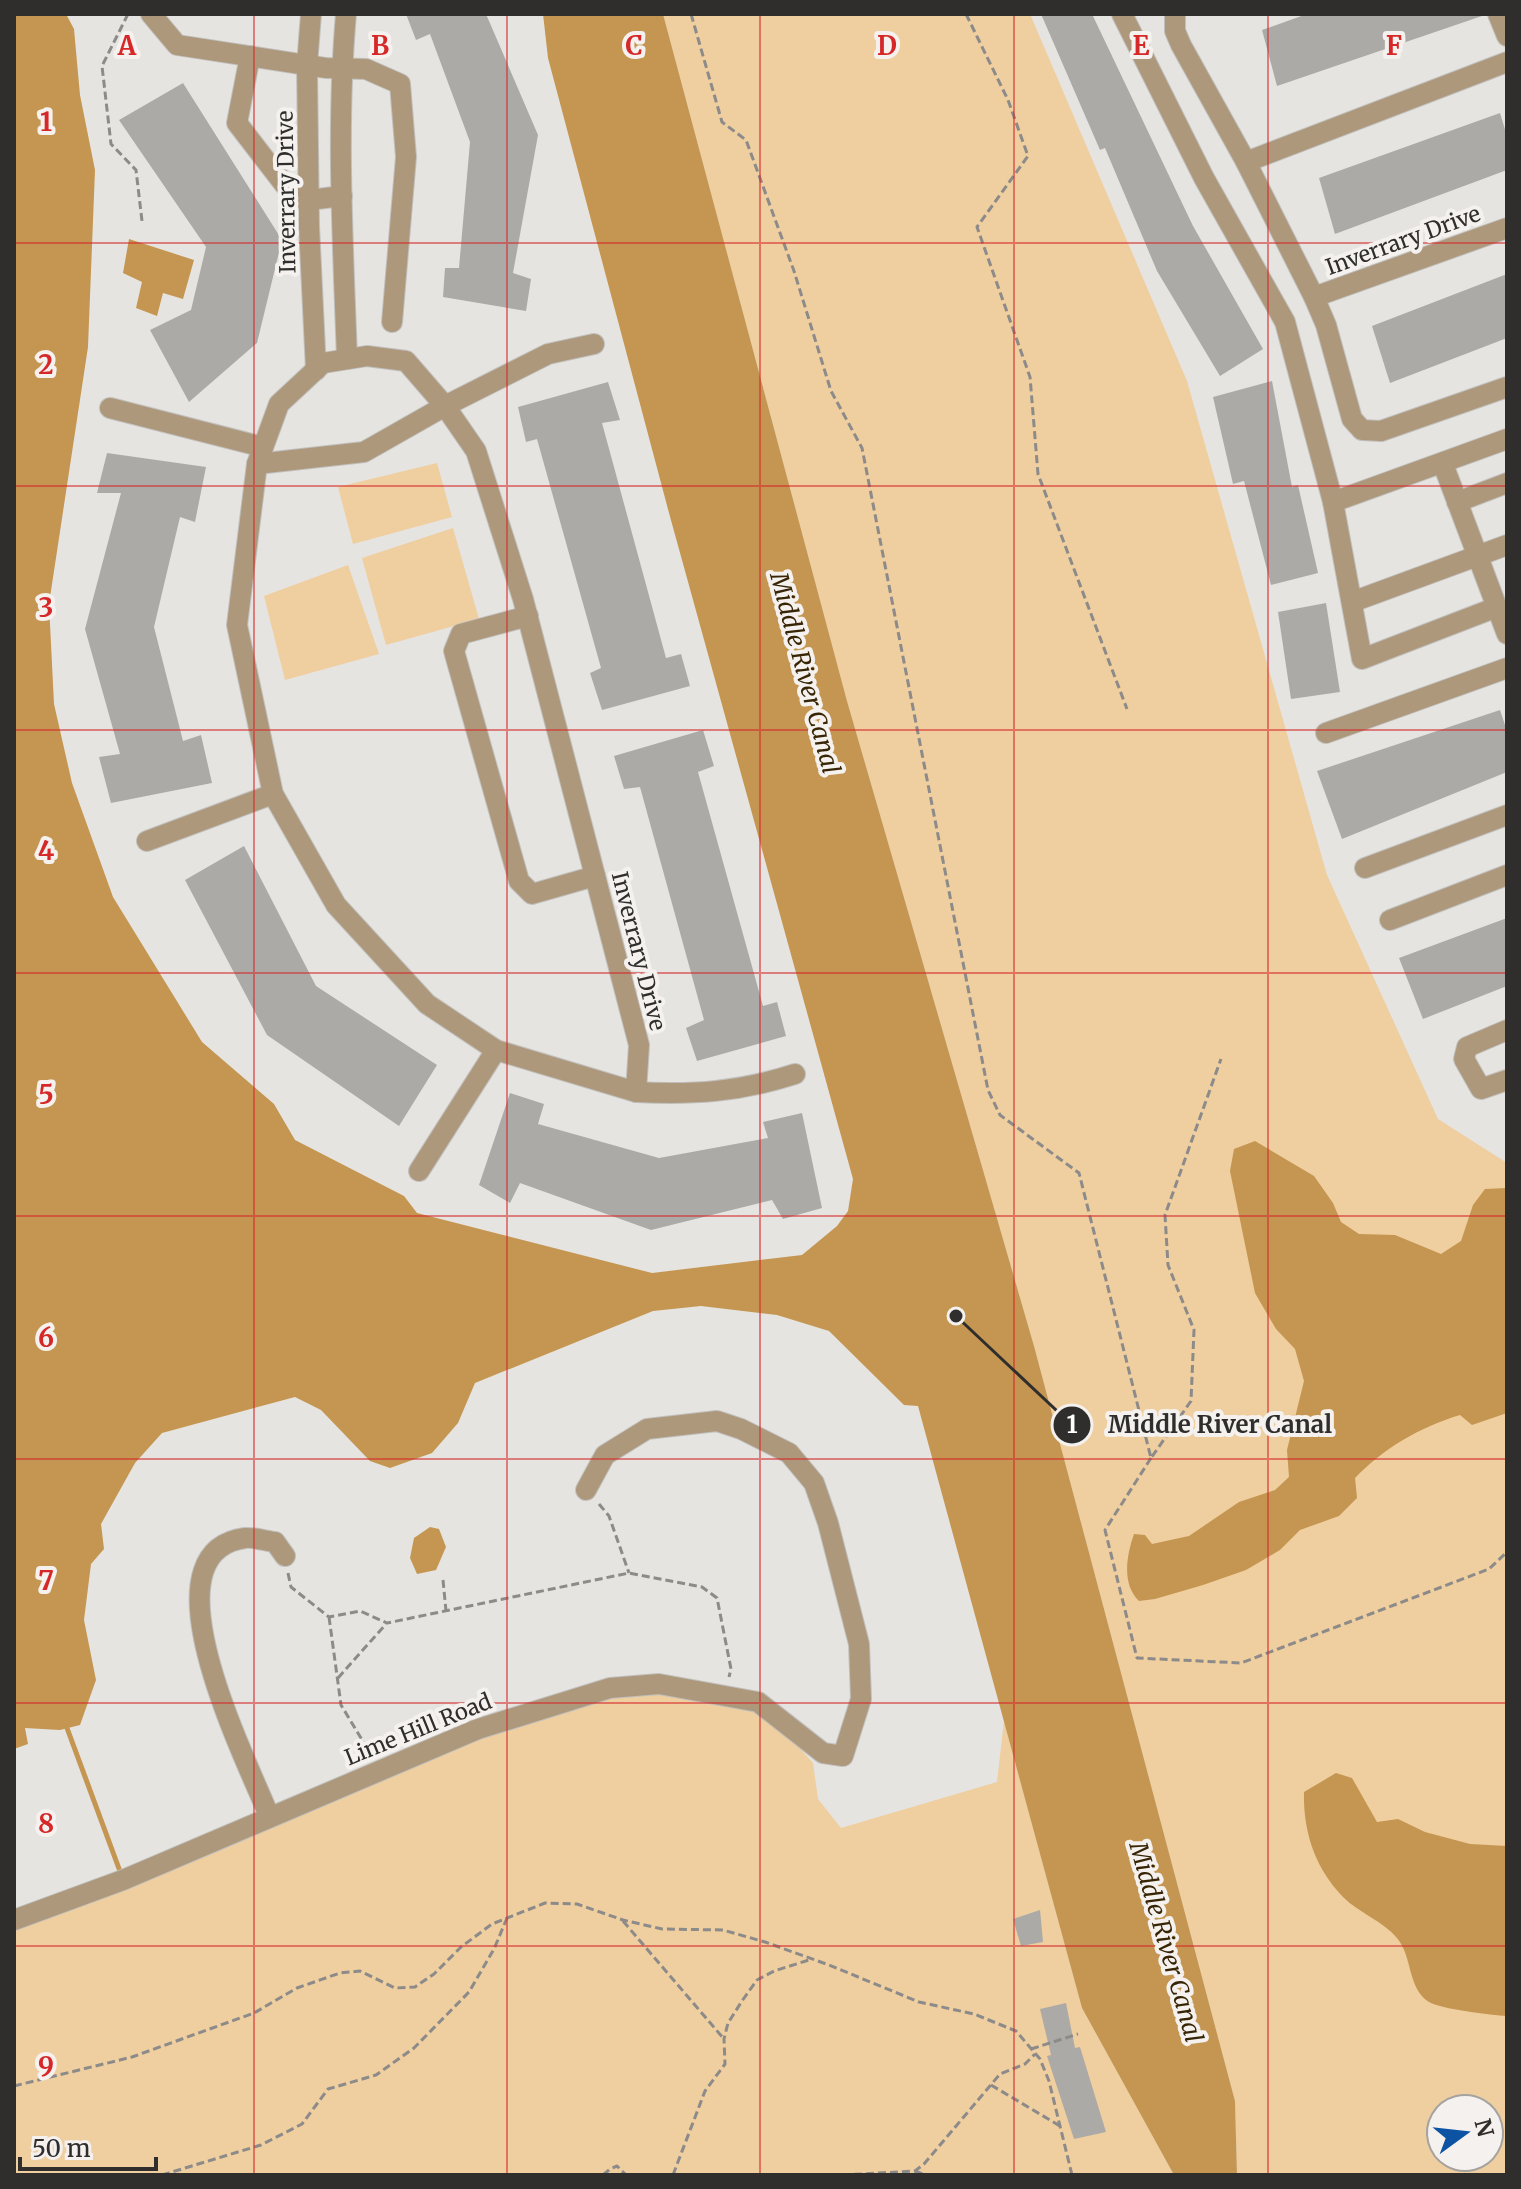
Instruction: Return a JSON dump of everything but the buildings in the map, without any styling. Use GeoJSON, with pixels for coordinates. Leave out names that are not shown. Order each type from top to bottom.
{"type":"FeatureCollection","features":[{"type":"Feature","properties":{"kind":"street"},"geometry":{"type":"LineString","coordinates":[[151,14],[177,45],[325,67],[366,69],[400,84],[406,157],[392,322]]}},
{"type":"Feature","properties":{"kind":"street","name":"Inverrary Drive"},"geometry":{"type":"LineString","coordinates":[[311,14],[325,67],[342,196],[347,359]]}},
{"type":"Feature","properties":{"kind":"street","name":"Inverrary Drive"},"geometry":{"type":"LineString","coordinates":[[316,370],[309,200],[325,67],[346,14]]}},
{"type":"Feature","properties":{"kind":"street"},"geometry":{"type":"LineString","coordinates":[[1122,14],[1204,178],[1285,322],[1333,502],[1362,659],[1497,607]]}},
{"type":"Feature","properties":{"kind":"street"},"geometry":{"type":"LineString","coordinates":[[1175,14],[1175,31],[1181,45],[1246,162],[1314,297],[1326,325],[1352,419],[1362,430],[1381,431],[1507,387]]}},
{"type":"Feature","properties":{"kind":"street"},"geometry":{"type":"LineString","coordinates":[[1498,14],[1507,36]]}},
{"type":"Feature","properties":{"kind":"street"},"geometry":{"type":"LineString","coordinates":[[250,56],[237,123],[291,193],[309,200],[342,196]]}},
{"type":"Feature","properties":{"kind":"street"},"geometry":{"type":"LineString","coordinates":[[1246,162],[1507,62]]}},
{"type":"Feature","properties":{"kind":"street","name":"Inverrary Drive"},"geometry":{"type":"LineString","coordinates":[[1314,297],[1507,228]]}},
{"type":"Feature","properties":{"kind":"street"},"geometry":{"type":"LineString","coordinates":[[110,408],[260,456],[364,452],[445,406],[548,354],[594,344]]}},
{"type":"Feature","properties":{"kind":"street","name":"Inverrary Drive"},"geometry":{"type":"LineString","coordinates":[[367,356],[406,361],[445,406],[476,451],[528,616],[639,1045],[636,1092],[496,1050],[427,1004],[336,905],[273,794],[237,625],[260,456],[279,404],[316,370],[323,363],[367,356]]}},
{"type":"Feature","properties":{"kind":"street"},"geometry":{"type":"LineString","coordinates":[[1333,502],[1507,439]]}},
{"type":"Feature","properties":{"kind":"street"},"geometry":{"type":"LineString","coordinates":[[1443,464],[1507,634]]}},
{"type":"Feature","properties":{"kind":"street"},"geometry":{"type":"LineString","coordinates":[[1457,502],[1507,483]]}},
{"type":"Feature","properties":{"kind":"street"},"geometry":{"type":"LineString","coordinates":[[1352,602],[1507,545]]}},
{"type":"Feature","properties":{"kind":"street"},"geometry":{"type":"LineString","coordinates":[[528,616],[461,634],[454,651],[519,881],[532,894],[595,876]]}},
{"type":"Feature","properties":{"kind":"street"},"geometry":{"type":"LineString","coordinates":[[1326,733],[1507,668]]}},
{"type":"Feature","properties":{"kind":"street"},"geometry":{"type":"LineString","coordinates":[[147,841],[273,794]]}},
{"type":"Feature","properties":{"kind":"street"},"geometry":{"type":"LineString","coordinates":[[1365,868],[1507,815]]}},
{"type":"Feature","properties":{"kind":"street"},"geometry":{"type":"LineString","coordinates":[[1390,920],[1507,875]]}},
{"type":"Feature","properties":{"kind":"street"},"geometry":{"type":"LineString","coordinates":[[1507,1030],[1467,1047],[1464,1059],[1481,1089],[1507,1080]]}},
{"type":"Feature","properties":{"kind":"street"},"geometry":{"type":"LineString","coordinates":[[419,1171],[496,1050]]}},
{"type":"Feature","properties":{"kind":"street"},"geometry":{"type":"LineString","coordinates":[[636,1092],[717,1093],[757,1086],[795,1074]]}},
{"type":"Feature","properties":{"kind":"street","name":"Lime Hill Road"},"geometry":{"type":"LineString","coordinates":[[14,1920],[123,1880],[478,1729],[610,1688],[659,1684],[758,1702],[823,1753],[843,1756],[861,1699],[859,1644],[828,1523],[814,1483],[789,1453],[741,1429],[717,1421],[647,1429],[605,1455],[586,1490]]}},
{"type":"Feature","properties":{"kind":"street"},"geometry":{"type":"LineString","coordinates":[[269,1816],[218,1695],[200,1615],[201,1571],[219,1547],[245,1538],[275,1542],[285,1556]]}},
{"type":"Feature","properties":{"kind":"path"},"geometry":{"type":"LineString","coordinates":[[128,14],[102,66],[111,144],[136,170],[142,221]]}},
{"type":"Feature","properties":{"kind":"path"},"geometry":{"type":"LineString","coordinates":[[691,14],[722,122],[746,140],[794,271],[831,391],[862,448],[988,1090],[1000,1115],[1079,1173],[1151,1458]]}},
{"type":"Feature","properties":{"kind":"path"},"geometry":{"type":"LineString","coordinates":[[966,14],[1008,100],[1028,156],[977,227],[1030,377],[1038,474],[1127,709]]}},
{"type":"Feature","properties":{"kind":"path"},"geometry":{"type":"LineString","coordinates":[[1221,1059],[1165,1215],[1168,1265],[1194,1330],[1191,1401],[1105,1530],[1137,1658],[1241,1663],[1489,1569],[1507,1552]]}},
{"type":"Feature","properties":{"kind":"path"},"geometry":{"type":"LineString","coordinates":[[586,1490],[609,1516],[629,1573]]}},
{"type":"Feature","properties":{"kind":"path"},"geometry":{"type":"LineString","coordinates":[[285,1556],[291,1587],[329,1617],[341,1705],[381,1769]]}},
{"type":"Feature","properties":{"kind":"path"},"geometry":{"type":"LineString","coordinates":[[329,1617],[360,1611],[387,1623],[629,1573],[702,1587],[717,1598],[731,1669],[724,1696]]}},
{"type":"Feature","properties":{"kind":"path"},"geometry":{"type":"LineString","coordinates":[[443,1580],[446,1611]]}},
{"type":"Feature","properties":{"kind":"path"},"geometry":{"type":"LineString","coordinates":[[338,1678],[387,1623]]}},
{"type":"Feature","properties":{"kind":"path"},"geometry":{"type":"LineString","coordinates":[[14,2086],[132,2057],[254,2013],[297,1988],[340,1973],[360,1971],[380,1978],[395,1988],[415,1987],[492,1924],[545,1903],[577,1904],[662,1929],[723,1930],[812,1959],[919,2002],[974,2014],[1016,2031],[1035,2054],[1049,2081],[1072,2175]]}},
{"type":"Feature","properties":{"kind":"path"},"geometry":{"type":"LineString","coordinates":[[162,2175],[275,2138],[302,2124],[328,2089],[376,2075],[414,2048],[469,1992],[494,1949],[507,1918]]}},
{"type":"Feature","properties":{"kind":"path"},"geometry":{"type":"LineString","coordinates":[[623,1920],[724,2039],[727,2048],[725,2064],[705,2091],[673,2175]]}},
{"type":"Feature","properties":{"kind":"path"},"geometry":{"type":"LineString","coordinates":[[724,2039],[728,2023],[757,1980],[812,1959]]}},
{"type":"Feature","properties":{"kind":"path"},"geometry":{"type":"LineString","coordinates":[[1031,2049],[1078,2034]]}},
{"type":"Feature","properties":{"kind":"path"},"geometry":{"type":"LineString","coordinates":[[915,2171],[1000,2074],[1025,2064],[1035,2054]]}},
{"type":"Feature","properties":{"kind":"path"},"geometry":{"type":"LineString","coordinates":[[991,2085],[1061,2126]]}},
{"type":"Feature","properties":{"kind":"path"},"geometry":{"type":"LineString","coordinates":[[603,2175],[617,2166],[626,2175]]}},
{"type":"Feature","properties":{"kind":"path"},"geometry":{"type":"LineString","coordinates":[[842,2175],[915,2171],[925,2175]]}},
{"type":"Feature","properties":{"kind":"shaded area"},"geometry":{"type":"Polygon","coordinates":[[[663,14],[1030,14],[1187,381],[1327,875],[1438,1119],[1507,1163],[1507,2175],[1237,2175],[1235,2101],[1034,1346],[847,701],[663,14]]]}},
{"type":"Feature","properties":{"kind":"shaded area"},"geometry":{"type":"Polygon","coordinates":[[[437,463],[452,517],[353,544],[338,487],[437,463]]]}},
{"type":"Feature","properties":{"kind":"shaded area"},"geometry":{"type":"Polygon","coordinates":[[[453,528],[479,619],[386,645],[362,558],[453,528]]]}},
{"type":"Feature","properties":{"kind":"shaded area"},"geometry":{"type":"Polygon","coordinates":[[[348,565],[379,654],[285,680],[264,596],[348,565]]]}},
{"type":"Feature","properties":{"kind":"shaded area"},"geometry":{"type":"Polygon","coordinates":[[[610,1688],[758,1702],[813,1763],[818,1799],[841,1828],[997,1782],[1004,1721],[1082,2008],[1174,2175],[14,2175],[14,1920],[269,1816],[610,1688]]]}},
{"type":"Feature","properties":{"kind":"water"},"geometry":{"type":"Polygon","coordinates":[[[14,14],[66,14],[74,29],[80,95],[95,170],[88,347],[49,604],[54,704],[72,783],[113,897],[202,1042],[274,1104],[295,1140],[404,1196],[417,1213],[652,1273],[802,1255],[837,1226],[848,1211],[853,1179],[669,513],[548,58],[543,14],[663,14],[847,701],[1034,1346],[1235,2101],[1237,2175],[1174,2175],[1082,2008],[918,1406],[904,1405],[829,1331],[777,1315],[701,1306],[653,1311],[475,1383],[458,1423],[432,1453],[390,1468],[370,1461],[321,1410],[295,1397],[162,1433],[135,1463],[101,1524],[104,1549],[91,1564],[84,1620],[96,1680],[80,1725],[60,1730],[25,1728],[28,1744],[14,1749],[14,14]]]}},
{"type":"Feature","properties":{"kind":"water"},"geometry":{"type":"Polygon","coordinates":[[[129,239],[194,260],[183,299],[163,293],[157,316],[136,308],[142,282],[123,273],[129,239]]]}},
{"type":"Feature","properties":{"kind":"water"},"geometry":{"type":"Polygon","coordinates":[[[1255,1141],[1314,1176],[1333,1203],[1341,1222],[1359,1234],[1395,1235],[1441,1254],[1461,1241],[1473,1205],[1485,1189],[1507,1188],[1507,1413],[1472,1425],[1460,1415],[1417,1432],[1390,1448],[1355,1478],[1357,1498],[1339,1516],[1300,1530],[1280,1550],[1246,1570],[1155,1599],[1139,1601],[1128,1578],[1129,1551],[1134,1534],[1145,1535],[1152,1544],[1189,1536],[1239,1502],[1275,1490],[1289,1477],[1287,1450],[1304,1381],[1295,1349],[1276,1329],[1255,1293],[1230,1171],[1234,1149],[1255,1141]]]}},
{"type":"Feature","properties":{"kind":"water"},"geometry":{"type":"Polygon","coordinates":[[[430,1527],[439,1529],[446,1547],[436,1570],[417,1574],[410,1558],[414,1538],[430,1527]]]}},
{"type":"Feature","properties":{"kind":"water"},"geometry":{"type":"Polygon","coordinates":[[[1336,1773],[1352,1778],[1377,1822],[1398,1819],[1425,1832],[1470,1844],[1507,1846],[1507,2016],[1429,2002],[1413,1981],[1406,1954],[1397,1938],[1349,1903],[1333,1886],[1313,1849],[1306,1821],[1304,1792],[1336,1773]]]}},
{"type":"Feature","properties":{"kind":"waterway"},"geometry":{"type":"LineString","coordinates":[[67,1728],[121,1874]]}},
{"type":"Feature","properties":{"kind":"place","name":"Middle River Canal"},"geometry":{"type":"Point","coordinates":[956,1316]}}]}
